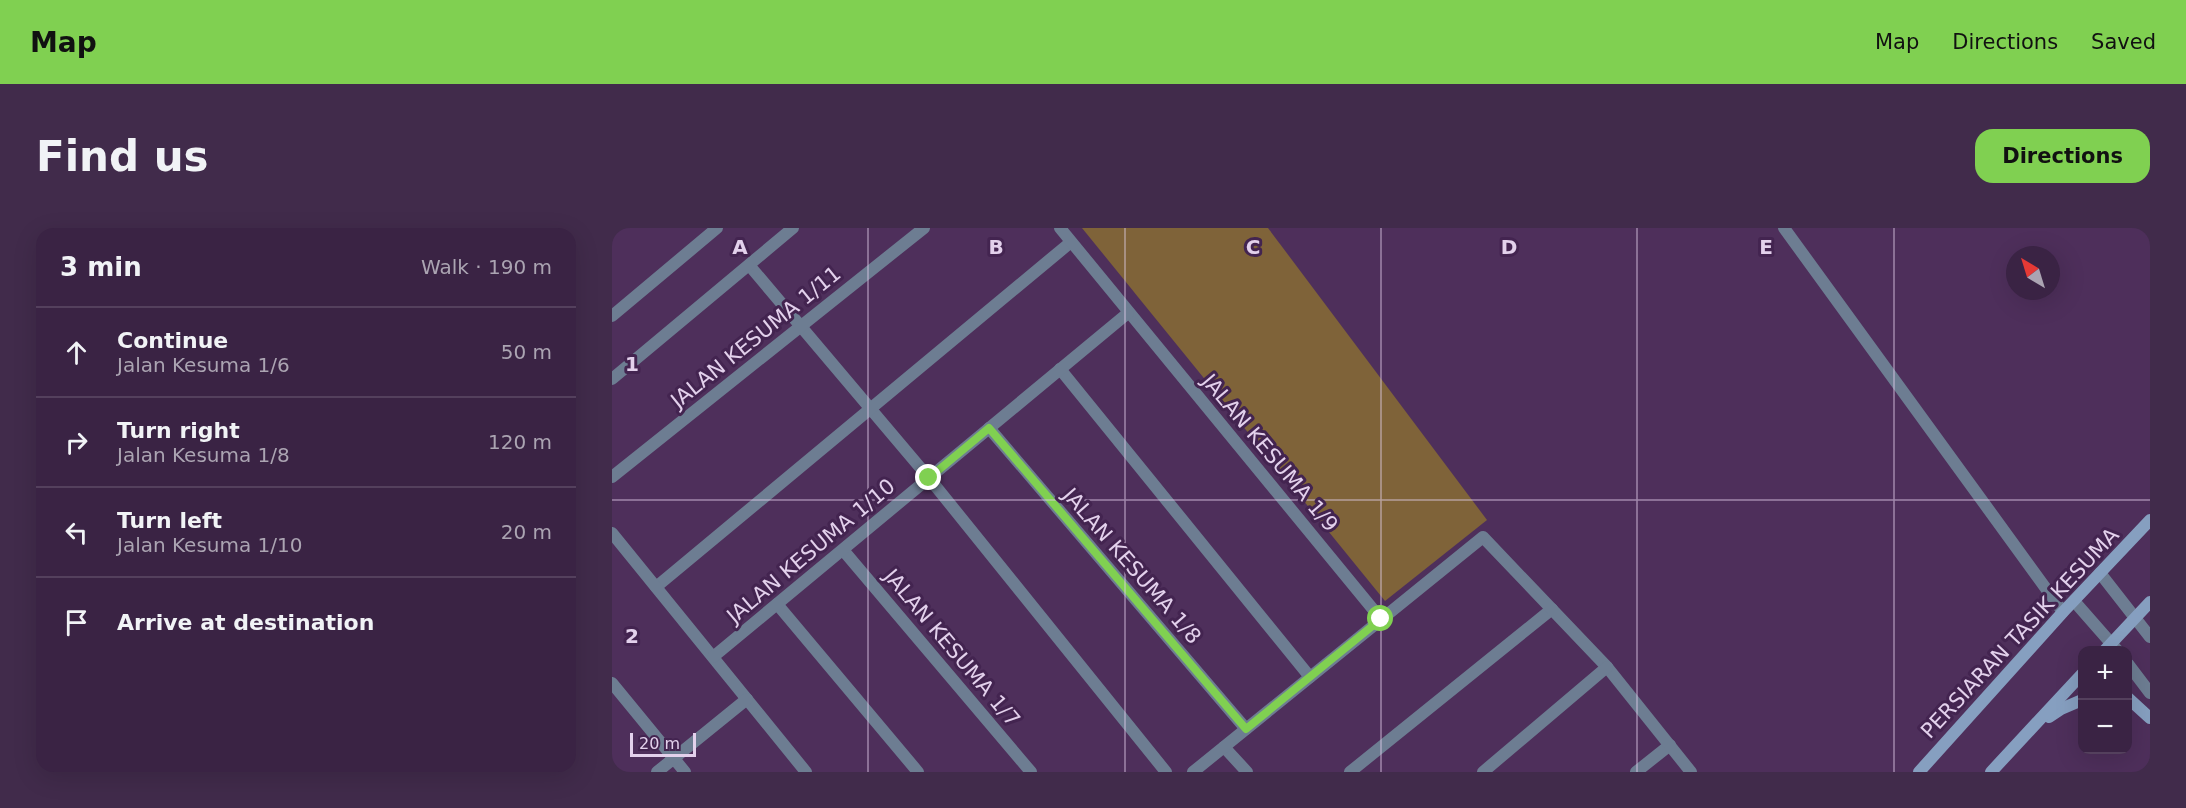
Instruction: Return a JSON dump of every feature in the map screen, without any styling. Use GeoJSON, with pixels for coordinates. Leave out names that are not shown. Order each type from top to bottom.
{"type":"FeatureCollection","features":[{"type":"Feature","properties":{"kind":"street"},"geometry":{"type":"LineString","coordinates":[[612,316],[717,228]]}},
{"type":"Feature","properties":{"kind":"street"},"geometry":{"type":"LineString","coordinates":[[612,379],[793,228]]}},
{"type":"Feature","properties":{"kind":"street","name":"JALAN KESUMA 1/11"},"geometry":{"type":"LineString","coordinates":[[612,477],[924,228]]}},
{"type":"Feature","properties":{"kind":"street","name":"JALAN KESUMA 1/9"},"geometry":{"type":"LineString","coordinates":[[1060,228],[1381,619]]}},
{"type":"Feature","properties":{"kind":"street"},"geometry":{"type":"LineString","coordinates":[[1784,228],[2063,612]]}},
{"type":"Feature","properties":{"kind":"street"},"geometry":{"type":"LineString","coordinates":[[656,587],[1071,242]]}},
{"type":"Feature","properties":{"kind":"street"},"geometry":{"type":"LineString","coordinates":[[749,265],[929,478],[1166,772]]}},
{"type":"Feature","properties":{"kind":"street","name":"JALAN KESUMA 1/10"},"geometry":{"type":"LineString","coordinates":[[713,657],[1128,313]]}},
{"type":"Feature","properties":{"kind":"street"},"geometry":{"type":"LineString","coordinates":[[1060,369],[1310,677]]}},
{"type":"Feature","properties":{"kind":"street","name":"JALAN KESUMA 1/8"},"geometry":{"type":"LineString","coordinates":[[989,428],[1246,729]]}},
{"type":"Feature","properties":{"kind":"street","name":"PERSIARAN TASIK KESUMA"},"geometry":{"type":"LineString","coordinates":[[1919,772],[2063,612],[2150,520]]}},
{"type":"Feature","properties":{"kind":"street"},"geometry":{"type":"LineString","coordinates":[[612,533],[806,772]]}},
{"type":"Feature","properties":{"kind":"street"},"geometry":{"type":"LineString","coordinates":[[1193,772],[1483,537],[1607,667],[1691,772]]}},
{"type":"Feature","properties":{"kind":"street","name":"JALAN KESUMA 1/7"},"geometry":{"type":"LineString","coordinates":[[843,550],[1032,772]]}},
{"type":"Feature","properties":{"kind":"street"},"geometry":{"type":"LineString","coordinates":[[2100,573],[2150,637]]}},
{"type":"Feature","properties":{"kind":"street"},"geometry":{"type":"LineString","coordinates":[[2074,601],[2109,646]]}},
{"type":"Feature","properties":{"kind":"street"},"geometry":{"type":"LineString","coordinates":[[2113,646],[2150,602]]}},
{"type":"Feature","properties":{"kind":"street"},"geometry":{"type":"LineString","coordinates":[[777,604],[918,772]]}},
{"type":"Feature","properties":{"kind":"street"},"geometry":{"type":"LineString","coordinates":[[1350,772],[1552,609]]}},
{"type":"Feature","properties":{"kind":"street"},"geometry":{"type":"LineString","coordinates":[[1483,772],[1607,667]]}},
{"type":"Feature","properties":{"kind":"street"},"geometry":{"type":"LineString","coordinates":[[2132,670],[2150,693]]}},
{"type":"Feature","properties":{"kind":"street"},"geometry":{"type":"LineString","coordinates":[[1991,772],[2078,678]]}},
{"type":"Feature","properties":{"kind":"street"},"geometry":{"type":"LineString","coordinates":[[612,683],[685,772]]}},
{"type":"Feature","properties":{"kind":"street"},"geometry":{"type":"LineString","coordinates":[[657,772],[747,699]]}},
{"type":"Feature","properties":{"kind":"street"},"geometry":{"type":"LineString","coordinates":[[2129,700],[2150,718]]}},
{"type":"Feature","properties":{"kind":"street"},"geometry":{"type":"LineString","coordinates":[[2032,728],[2061,709],[2078,702]]}},
{"type":"Feature","properties":{"kind":"street"},"geometry":{"type":"LineString","coordinates":[[1636,772],[1670,745]]}},
{"type":"Feature","properties":{"kind":"street"},"geometry":{"type":"LineString","coordinates":[[1224,747],[1247,772]]}},
{"type":"Feature","properties":{"kind":"shaded area"},"geometry":{"type":"Polygon","coordinates":[[[1082,228],[1268,228],[1487,520],[1385,601],[1082,228]]]}},
{"type":"Feature","properties":{"kind":"route"},"geometry":{"type":"LineString","coordinates":[[929,478],[989,428],[1246,729],[1381,619]]}}]}
